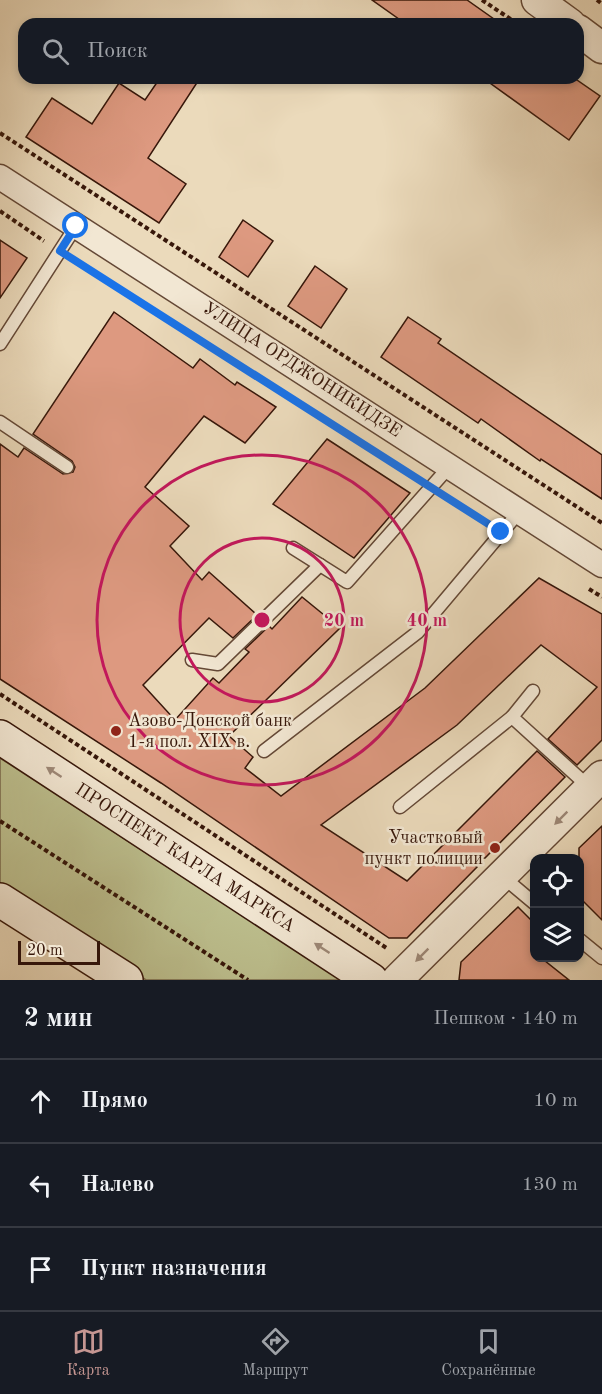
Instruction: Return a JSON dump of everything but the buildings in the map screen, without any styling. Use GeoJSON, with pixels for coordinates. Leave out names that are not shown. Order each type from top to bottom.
{"type":"FeatureCollection","features":[{"type":"Feature","properties":{"kind":"main road","name":"ПРОСПЕКТ КАРЛА МАРКСА"},"geometry":{"type":"LineString","coordinates":[[0,737],[371,980]]}},
{"type":"Feature","properties":{"kind":"main road"},"geometry":{"type":"LineString","coordinates":[[0,900],[126,980]]}},
{"type":"Feature","properties":{"kind":"street"},"geometry":{"type":"LineString","coordinates":[[537,0],[562,18]]}},
{"type":"Feature","properties":{"kind":"street"},"geometry":{"type":"LineString","coordinates":[[584,34],[602,48]]}},
{"type":"Feature","properties":{"kind":"street","name":"УЛИЦА ОРДЖОНИКИДЗЕ"},"geometry":{"type":"LineString","coordinates":[[0,177],[602,566]]}},
{"type":"Feature","properties":{"kind":"street"},"geometry":{"type":"LineString","coordinates":[[405,972],[596,782]]}},
{"type":"Feature","properties":{"kind":"lane"},"geometry":{"type":"LineString","coordinates":[[0,344],[76,226]]}},
{"type":"Feature","properties":{"kind":"lane"},"geometry":{"type":"LineString","coordinates":[[0,422],[67,467]]}},
{"type":"Feature","properties":{"kind":"lane"},"geometry":{"type":"LineString","coordinates":[[293,548],[347,582],[449,467]]}},
{"type":"Feature","properties":{"kind":"lane"},"geometry":{"type":"LineString","coordinates":[[264,751],[418,632],[519,512]]}},
{"type":"Feature","properties":{"kind":"lane"},"geometry":{"type":"LineString","coordinates":[[192,660],[218,664],[320,565]]}},
{"type":"Feature","properties":{"kind":"lane"},"geometry":{"type":"LineString","coordinates":[[400,807],[512,717],[533,691]]}},
{"type":"Feature","properties":{"kind":"lane"},"geometry":{"type":"LineString","coordinates":[[512,717],[596,782]]}},
{"type":"Feature","properties":{"kind":"lane"},"geometry":{"type":"LineString","coordinates":[[502,876],[530,900]]}},
{"type":"Feature","properties":{"kind":"lane"},"geometry":{"type":"LineString","coordinates":[[584,944],[602,958]]}},
{"type":"Feature","properties":{"kind":"path"},"geometry":{"type":"LineString","coordinates":[[482,0],[509,18]]}},
{"type":"Feature","properties":{"kind":"path"},"geometry":{"type":"LineString","coordinates":[[597,0],[602,4]]}},
{"type":"Feature","properties":{"kind":"path"},"geometry":{"type":"LineString","coordinates":[[0,133],[602,523]]}},
{"type":"Feature","properties":{"kind":"path"},"geometry":{"type":"LineString","coordinates":[[0,211],[430,488]]}},
{"type":"Feature","properties":{"kind":"path"},"geometry":{"type":"LineString","coordinates":[[582,584],[602,597]]}},
{"type":"Feature","properties":{"kind":"path"},"geometry":{"type":"LineString","coordinates":[[0,694],[405,972]]}},
{"type":"Feature","properties":{"kind":"path"},"geometry":{"type":"LineString","coordinates":[[0,821],[248,980]]}},
{"type":"Feature","properties":{"kind":"green space"},"geometry":{"type":"Polygon","coordinates":[[[0,758],[340,979],[146,980],[0,885],[0,758]]]}},
{"type":"Feature","properties":{"kind":"place","name":"Азово-Донской банк 1-я пол. XIX в."},"geometry":{"type":"Point","coordinates":[116,731]}},
{"type":"Feature","properties":{"kind":"place","name":"Участковый пункт полиции"},"geometry":{"type":"Point","coordinates":[495,848]}},
{"type":"Feature","properties":{"kind":"route"},"geometry":{"type":"LineString","coordinates":[[76,226],[60,251],[501,532]]}}]}
